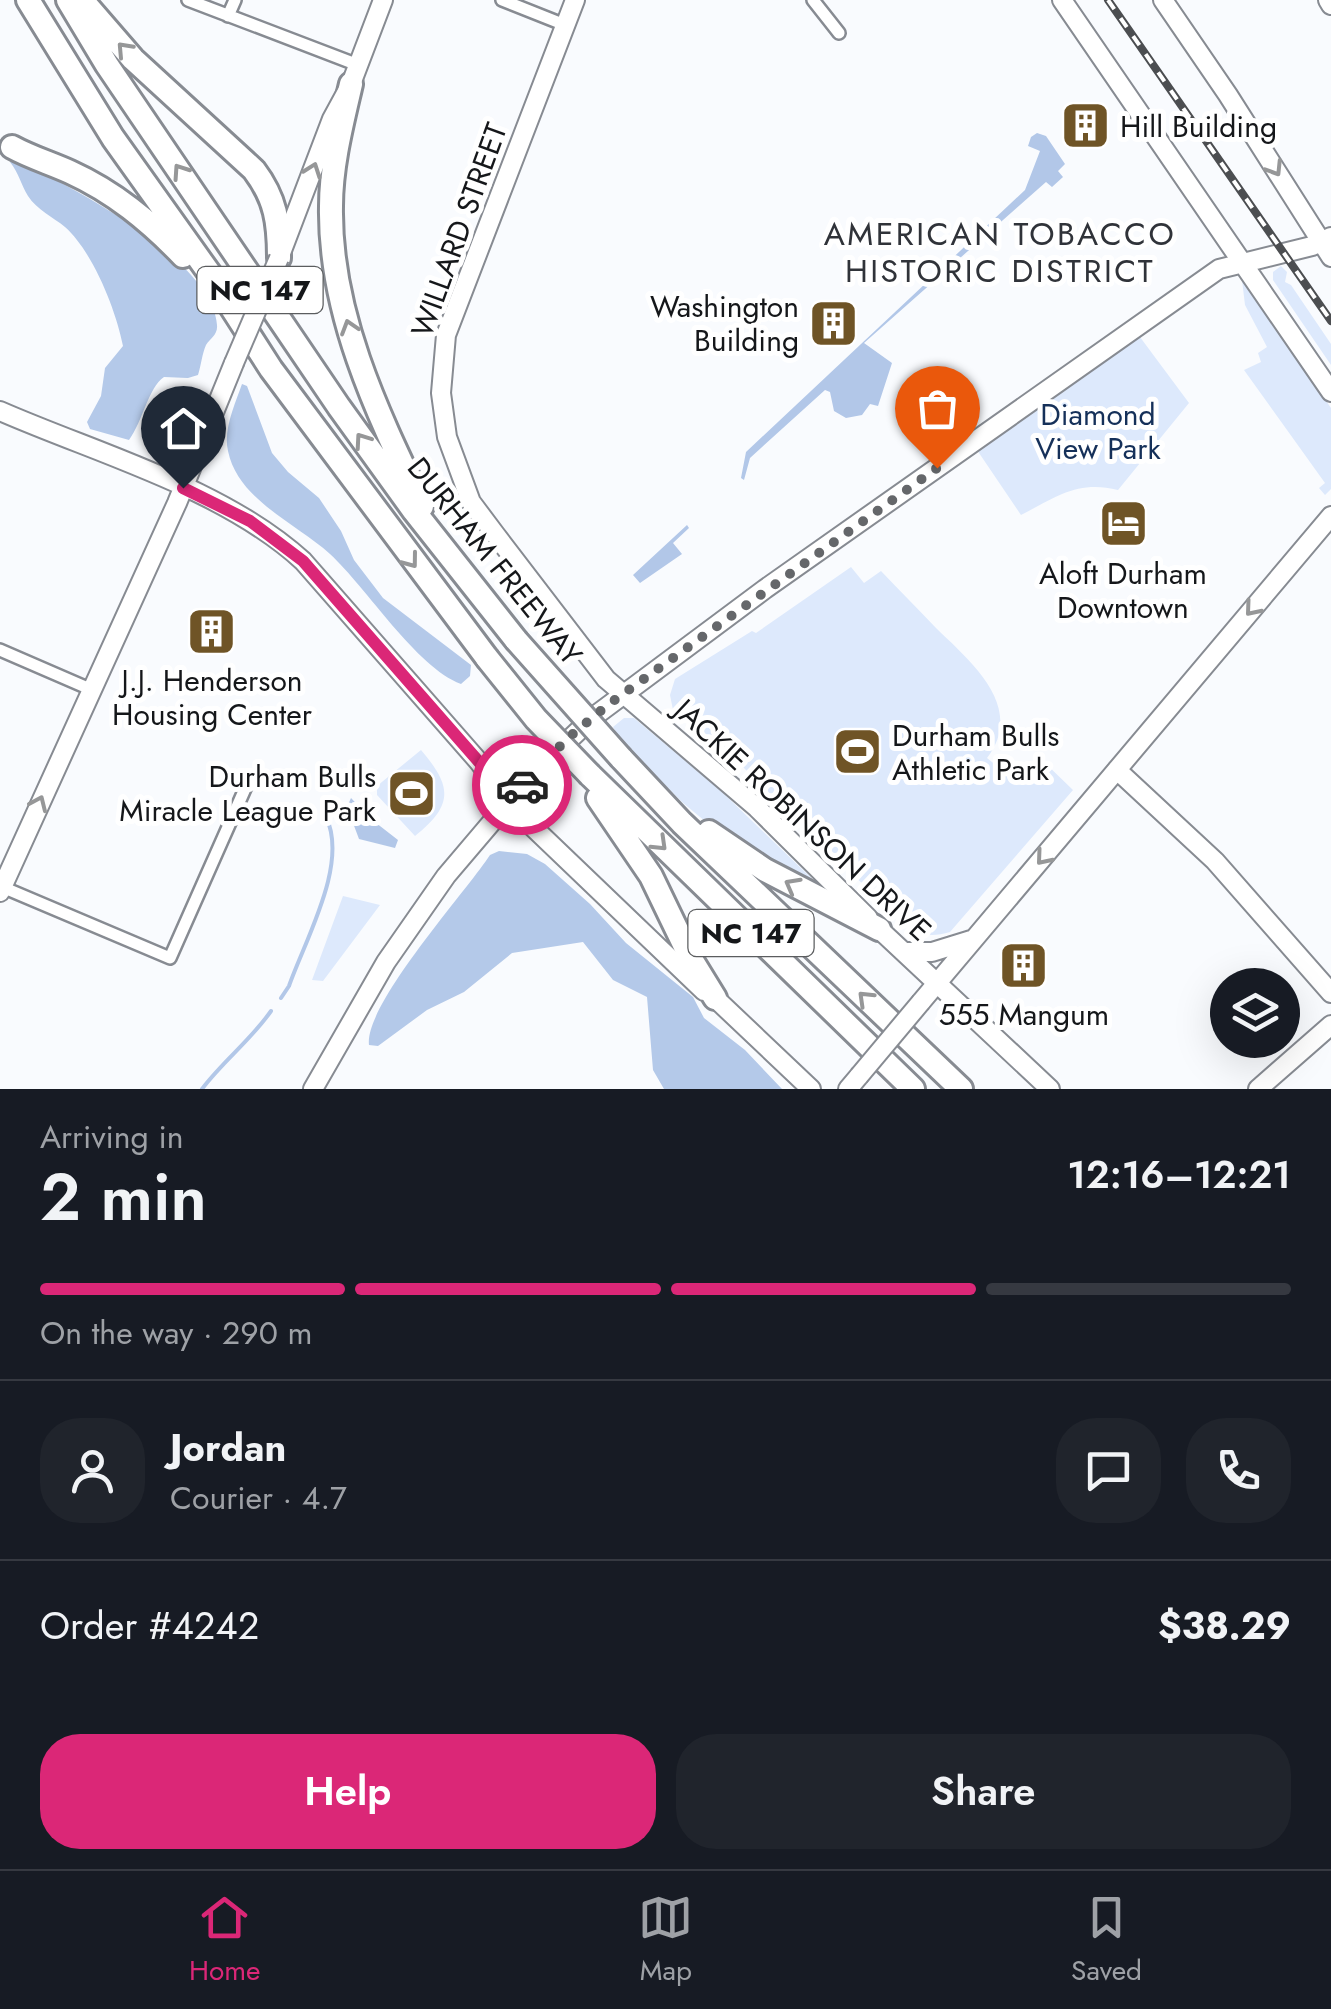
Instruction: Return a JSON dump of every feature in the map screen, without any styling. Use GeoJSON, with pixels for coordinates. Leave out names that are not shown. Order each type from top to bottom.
{"type":"FeatureCollection","features":[{"type":"Feature","properties":{"kind":"highway","name":"DURHAM FREEWAY"},"geometry":{"type":"LineString","coordinates":[[28,0],[58,53],[271,369],[536,719],[913,1089]]}},
{"type":"Feature","properties":{"kind":"highway","name":"DURHAM FREEWAY"},"geometry":{"type":"LineString","coordinates":[[68,0],[107,65],[339,407],[516,640],[661,802],[961,1089]]}},
{"type":"Feature","properties":{"kind":"highway"},"geometry":{"type":"LineString","coordinates":[[82,0],[133,60],[254,170],[276,210],[278,258]]}},
{"type":"Feature","properties":{"kind":"highway"},"geometry":{"type":"LineString","coordinates":[[354,74],[330,207],[342,304],[378,415],[422,506],[463,573]]}},
{"type":"Feature","properties":{"kind":"highway"},"geometry":{"type":"LineString","coordinates":[[6,144],[97,186],[154,226],[186,259],[271,369]]}},
{"type":"Feature","properties":{"kind":"highway"},"geometry":{"type":"LineString","coordinates":[[590,775],[600,804],[651,876],[690,959],[715,998]]}},
{"type":"Feature","properties":{"kind":"highway"},"geometry":{"type":"LineString","coordinates":[[661,802],[691,818],[765,870],[879,929]]}},
{"type":"Feature","properties":{"kind":"street"},"geometry":{"type":"LineString","coordinates":[[188,0],[354,74]]}},
{"type":"Feature","properties":{"kind":"street"},"geometry":{"type":"LineString","coordinates":[[228,16],[235,0]]}},
{"type":"Feature","properties":{"kind":"street"},"geometry":{"type":"LineString","coordinates":[[248,782],[170,958],[1,888],[183,488],[383,0]]}},
{"type":"Feature","properties":{"kind":"street"},"geometry":{"type":"LineString","coordinates":[[502,0],[566,25]]}},
{"type":"Feature","properties":{"kind":"street","name":"WILLARD STREET"},"geometry":{"type":"LineString","coordinates":[[494,534],[471,502],[453,460],[442,403],[442,355],[452,313],[576,0]]}},
{"type":"Feature","properties":{"kind":"street"},"geometry":{"type":"LineString","coordinates":[[813,0],[839,33]]}},
{"type":"Feature","properties":{"kind":"street"},"geometry":{"type":"LineString","coordinates":[[1062,0],[1331,392]]}},
{"type":"Feature","properties":{"kind":"street"},"geometry":{"type":"LineString","coordinates":[[314,1089],[403,934],[471,844],[568,738],[765,590],[1219,268],[1328,246],[1163,0]]}},
{"type":"Feature","properties":{"kind":"street"},"geometry":{"type":"LineString","coordinates":[[0,411],[183,488],[250,521],[303,561],[479,762],[508,801],[702,990],[811,1089]]}},
{"type":"Feature","properties":{"kind":"street"},"geometry":{"type":"LineString","coordinates":[[854,1082],[1331,516]]}},
{"type":"Feature","properties":{"kind":"street","name":"JACKIE ROBINSON DRIVE"},"geometry":{"type":"LineString","coordinates":[[494,534],[622,694],[757,808],[1050,1089]]}},
{"type":"Feature","properties":{"kind":"street"},"geometry":{"type":"LineString","coordinates":[[0,650],[90,689]]}},
{"type":"Feature","properties":{"kind":"street"},"geometry":{"type":"LineString","coordinates":[[1118,770],[1214,861],[1331,994]]}},
{"type":"Feature","properties":{"kind":"street"},"geometry":{"type":"LineString","coordinates":[[904,952],[932,952],[975,938]]}},
{"type":"Feature","properties":{"kind":"street"},"geometry":{"type":"LineString","coordinates":[[1258,1089],[1331,1025]]}},
{"type":"Feature","properties":{"kind":"green space"},"geometry":{"type":"Polygon","coordinates":[[[1281,266],[1287,272],[1285,282],[1291,285],[1331,344],[1331,365],[1273,280],[1273,272],[1281,266]]]}},
{"type":"Feature","properties":{"kind":"green space"},"geometry":{"type":"Polygon","coordinates":[[[1242,280],[1331,408],[1331,489],[1325,495],[1319,488],[1325,483],[1244,370],[1261,362],[1258,353],[1267,347],[1245,305],[1242,280]]]}},
{"type":"Feature","properties":{"kind":"green space","name":"Diamond View Park"},"geometry":{"type":"Polygon","coordinates":[[[1140,337],[1189,403],[1118,490],[1079,489],[1021,515],[977,450],[1140,337]]]}},
{"type":"Feature","properties":{"kind":"green space","name":"Durham Bulls Athletic Park"},"geometry":{"type":"Polygon","coordinates":[[[851,567],[864,583],[881,571],[978,671],[997,703],[1000,721],[997,739],[987,758],[1007,774],[1017,763],[1030,774],[1042,760],[1073,790],[950,932],[925,934],[907,926],[874,893],[880,887],[871,880],[865,886],[812,837],[819,828],[809,820],[802,827],[743,767],[739,769],[673,710],[670,695],[675,679],[752,631],[756,633],[851,567]]]}},
{"type":"Feature","properties":{"kind":"green space"},"geometry":{"type":"Polygon","coordinates":[[[624,718],[634,718],[721,791],[830,896],[724,837],[682,802],[622,742],[613,727],[624,718]]]}},
{"type":"Feature","properties":{"kind":"green space","name":"Durham Bulls Miracle League Park"},"geometry":{"type":"Polygon","coordinates":[[[421,750],[439,774],[444,795],[437,815],[415,836],[377,795],[377,786],[421,750]]]}},
{"type":"Feature","properties":{"kind":"green space"},"geometry":{"type":"Polygon","coordinates":[[[343,896],[380,905],[323,981],[312,980],[343,896]]]}},
{"type":"Feature","properties":{"kind":"shaded area"},"geometry":{"type":"Polygon","coordinates":[[[1037,133],[1046,136],[1065,164],[1058,171],[1063,177],[1052,187],[1046,182],[864,343],[892,363],[878,406],[870,404],[862,415],[846,418],[834,411],[830,392],[825,390],[750,458],[744,480],[741,478],[746,452],[1025,190],[1040,151],[1028,146],[1037,133]]]}},
{"type":"Feature","properties":{"kind":"shaded area"},"geometry":{"type":"Polygon","coordinates":[[[16,160],[135,228],[191,275],[209,300],[217,328],[206,345],[198,375],[164,377],[158,382],[129,440],[90,429],[87,422],[101,396],[105,368],[123,346],[109,299],[75,238],[28,196],[10,162],[16,160]]]}},
{"type":"Feature","properties":{"kind":"shaded area"},"geometry":{"type":"Polygon","coordinates":[[[242,384],[247,386],[272,453],[319,498],[354,560],[383,598],[471,665],[470,676],[461,684],[427,661],[330,554],[270,509],[243,483],[227,443],[230,417],[242,384]]]}},
{"type":"Feature","properties":{"kind":"shaded area"},"geometry":{"type":"Polygon","coordinates":[[[687,525],[689,528],[673,543],[682,554],[640,583],[633,575],[687,525]]]}},
{"type":"Feature","properties":{"kind":"shaded area"},"geometry":{"type":"Polygon","coordinates":[[[351,798],[398,840],[395,848],[359,839],[347,807],[351,798]]]}},
{"type":"Feature","properties":{"kind":"shaded area"},"geometry":{"type":"Polygon","coordinates":[[[499,851],[527,854],[545,864],[626,943],[693,997],[704,1018],[745,1050],[782,1089],[664,1089],[653,1070],[647,997],[613,980],[583,942],[512,953],[464,992],[427,1010],[378,1046],[369,1045],[372,1027],[398,977],[490,855],[499,851]]]}},
{"type":"Feature","properties":{"kind":"waterway"},"geometry":{"type":"LineString","coordinates":[[281,998],[314,925],[329,879],[332,836],[326,817]]}},
{"type":"Feature","properties":{"kind":"waterway"},"geometry":{"type":"LineString","coordinates":[[202,1089],[271,1011]]}},
{"type":"Feature","properties":{"kind":"railway"},"geometry":{"type":"LineString","coordinates":[[1108,0],[1331,321]]}},
{"type":"Feature","properties":{"kind":"way so far"},"geometry":{"type":"LineString","coordinates":[[522,785],[568,738],[609,704],[937,468]]}},
{"type":"Feature","properties":{"kind":"place","name":"Hill Building"},"geometry":{"type":"Point","coordinates":[1085,126]}},
{"type":"Feature","properties":{"kind":"place","name":"Washington Building"},"geometry":{"type":"Point","coordinates":[834,323]}},
{"type":"Feature","properties":{"kind":"place","name":"Aloft Durham Downtown"},"geometry":{"type":"Point","coordinates":[1123,524]}},
{"type":"Feature","properties":{"kind":"place","name":"J.J. Henderson Housing Center"},"geometry":{"type":"Point","coordinates":[212,631]}},
{"type":"Feature","properties":{"kind":"place","name":"Durham Bulls Athletic Park"},"geometry":{"type":"Point","coordinates":[857,752]}},
{"type":"Feature","properties":{"kind":"place","name":"Durham Bulls Miracle League Park"},"geometry":{"type":"Point","coordinates":[411,793]}},
{"type":"Feature","properties":{"kind":"place","name":"555 Mangum"},"geometry":{"type":"Point","coordinates":[1024,965]}},
{"type":"Feature","properties":{"kind":"district","name":"AMERICAN TOBACCO HISTORIC DISTRICT"},"geometry":{"type":"Point","coordinates":[1000,252]}},
{"type":"Feature","properties":{"kind":"route"},"geometry":{"type":"LineString","coordinates":[[183,488],[228,508],[293,552],[479,762],[508,801],[522,785]]}}]}
